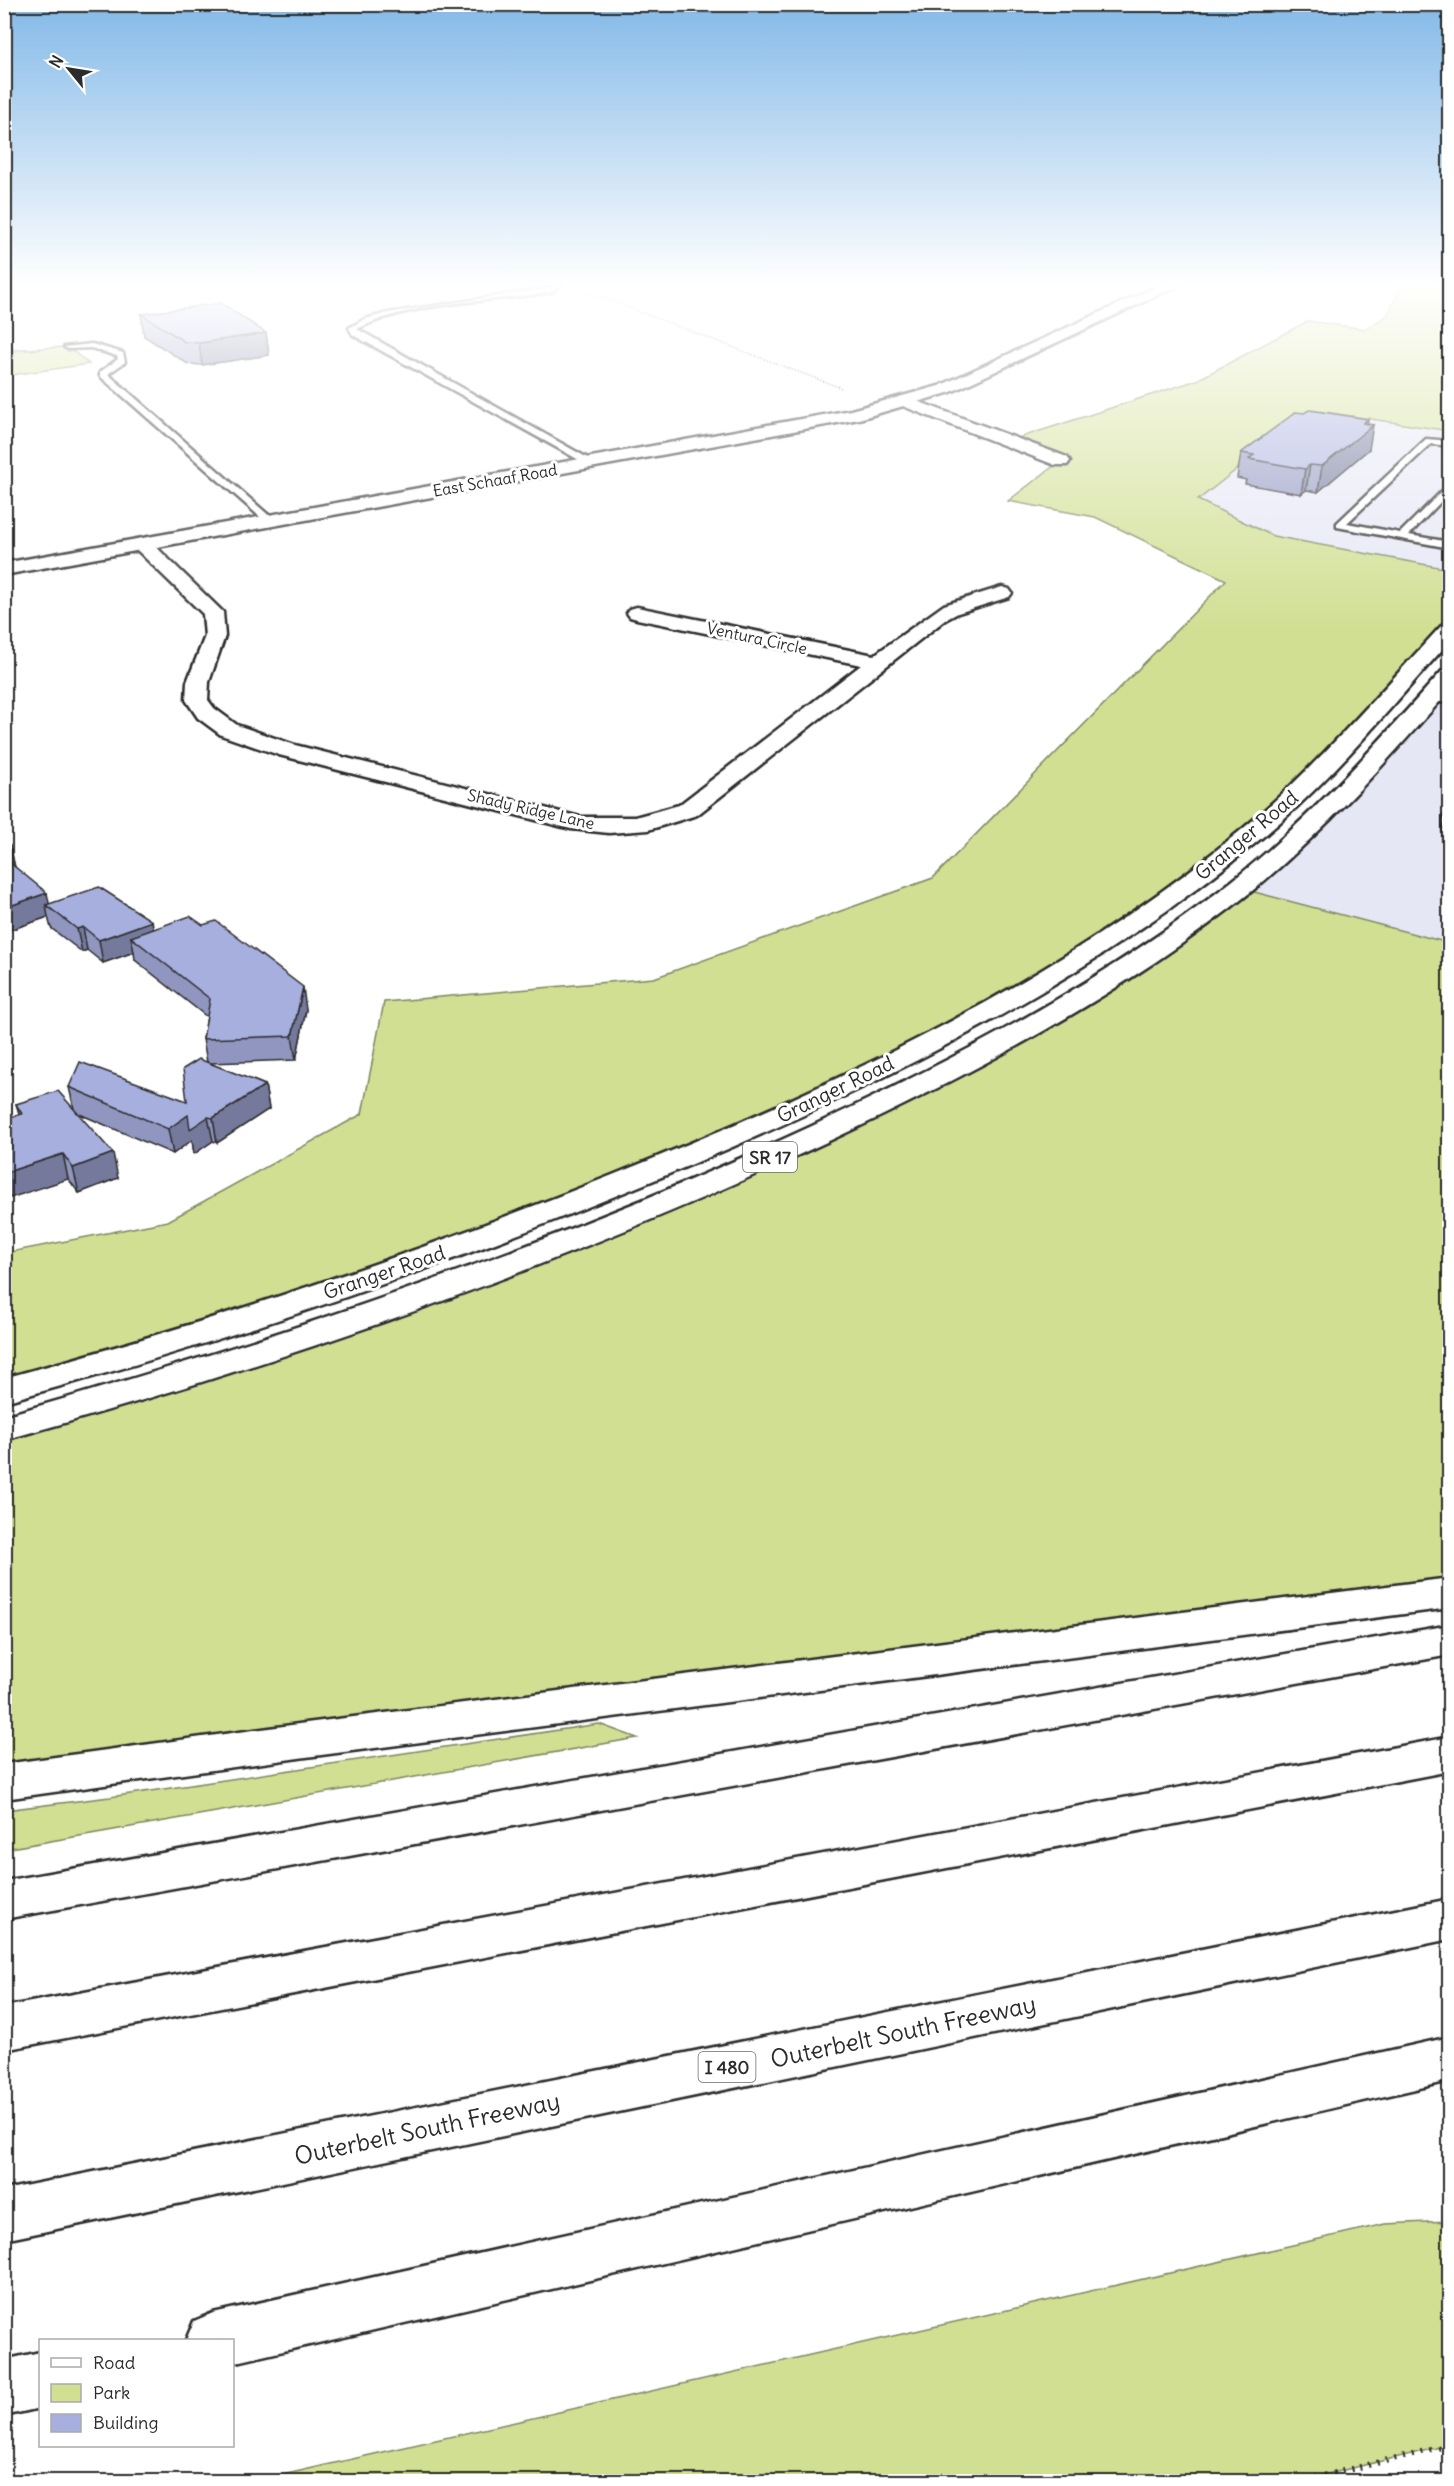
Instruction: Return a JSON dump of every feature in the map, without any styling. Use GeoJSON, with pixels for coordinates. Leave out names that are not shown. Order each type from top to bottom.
{"type":"FeatureCollection","features":[{"type":"Feature","properties":{"kind":"main road","name":"East Schaaf Road"},"geometry":{"type":"LineString","coordinates":[[4,569],[590,463],[898,404],[912,399]]}},
{"type":"Feature","properties":{"kind":"main road"},"geometry":{"type":"LineString","coordinates":[[898,404],[1060,460]]}},
{"type":"Feature","properties":{"kind":"main road","name":"Shady Ridge Lane"},"geometry":{"type":"LineString","coordinates":[[144,544],[213,612],[215,636],[198,682],[197,700],[206,713],[229,730],[287,750],[580,824],[640,826],[688,810],[876,662],[951,609],[1002,593]]}},
{"type":"Feature","properties":{"kind":"main road","name":"Ventura Circle"},"geometry":{"type":"LineString","coordinates":[[637,613],[876,662]]}},
{"type":"Feature","properties":{"kind":"main road","name":"Granger Road"},"geometry":{"type":"LineString","coordinates":[[4,1390],[218,1329],[505,1229],[723,1141],[865,1076],[959,1028],[1129,926],[1197,877],[1289,801],[1449,628]]}},
{"type":"Feature","properties":{"kind":"main road"},"geometry":{"type":"LineString","coordinates":[[1394,689],[1443,691]]}},
{"type":"Feature","properties":{"kind":"main road","name":"Granger Road"},"geometry":{"type":"LineString","coordinates":[[4,1428],[228,1364],[540,1254],[722,1179],[952,1069],[1048,1015],[1161,944],[1239,888],[1297,840],[1350,789],[1443,691]]}},
{"type":"Feature","properties":{"kind":"main road"},"geometry":{"type":"LineString","coordinates":[[4,1782],[306,1740],[1449,1593]]}},
{"type":"Feature","properties":{"kind":"main road"},"geometry":{"type":"LineString","coordinates":[[4,1900],[1449,1640]]}},
{"type":"Feature","properties":{"kind":"main road"},"geometry":{"type":"LineString","coordinates":[[4,2029],[1449,1754]]}},
{"type":"Feature","properties":{"kind":"main road","name":"Outerbelt South Freeway"},"geometry":{"type":"LineString","coordinates":[[4,2215],[1449,1919]]}},
{"type":"Feature","properties":{"kind":"main road"},"geometry":{"type":"LineString","coordinates":[[217,2339],[1449,2059]]}},
{"type":"Feature","properties":{"kind":"main road"},"geometry":{"type":"LineString","coordinates":[[4,2388],[39,2380]]}},
{"type":"Feature","properties":{"kind":"lane"},"geometry":{"type":"LineString","coordinates":[[131,399],[270,521]]}},
{"type":"Feature","properties":{"kind":"lane"},"geometry":{"type":"LineString","coordinates":[[475,399],[590,463]]}},
{"type":"Feature","properties":{"kind":"lane"},"geometry":{"type":"LineString","coordinates":[[1449,444],[1429,441],[1340,525],[1449,545]]}},
{"type":"Feature","properties":{"kind":"lane"},"geometry":{"type":"LineString","coordinates":[[1401,537],[1449,486]]}},
{"type":"Feature","properties":{"kind":"lane"},"geometry":{"type":"LineString","coordinates":[[1449,816],[1449,852]]}},
{"type":"Feature","properties":{"kind":"path"},"geometry":{"type":"LineString","coordinates":[[884,399],[898,404]]}},
{"type":"Feature","properties":{"kind":"path"},"geometry":{"type":"LineString","coordinates":[[1299,2481],[1449,2445]]}},
{"type":"Feature","properties":{"kind":"shaded area"},"geometry":{"type":"Polygon","coordinates":[[[1312,410],[1449,431],[1449,569],[1273,536],[1197,500],[1312,410]]]}},
{"type":"Feature","properties":{"kind":"shaded area"},"geometry":{"type":"Polygon","coordinates":[[[1431,697],[1449,701],[1449,943],[1239,888],[1431,697]]]}},
{"type":"Feature","properties":{"kind":"green space"},"geometry":{"type":"Polygon","coordinates":[[[1138,399],[1449,399],[1449,431],[1312,410],[1198,500],[1273,536],[1449,569],[1450,628],[1289,801],[1054,973],[642,1175],[5,1390],[5,1253],[168,1221],[362,1114],[384,1002],[654,978],[933,878],[1226,580],[1095,517],[1008,501],[1060,461],[1009,441],[1138,399]]]}},
{"type":"Feature","properties":{"kind":"green space"},"geometry":{"type":"Polygon","coordinates":[[[1239,888],[1449,943],[1449,1593],[5,1782],[5,1428],[540,1253],[962,1064],[1239,888]]]}},
{"type":"Feature","properties":{"kind":"green space"},"geometry":{"type":"Polygon","coordinates":[[[599,1724],[637,1738],[5,1849],[5,1810],[110,1797],[599,1724]]]}},
{"type":"Feature","properties":{"kind":"green space"},"geometry":{"type":"Polygon","coordinates":[[[1449,2221],[1449,2445],[1298,2481],[256,2481],[1385,2224],[1449,2221]]]}},
{"type":"Feature","properties":{"kind":"building"},"geometry":{"type":"Polygon","coordinates":[[[1309,410],[1368,419],[1363,423],[1373,425],[1322,466],[1310,465],[1305,469],[1249,459],[1254,455],[1241,453],[1296,412],[1304,413],[1309,410]]]}},
{"type":"Feature","properties":{"kind":"building"},"geometry":{"type":"Polygon","coordinates":[[[4,858],[47,893],[4,908],[4,858]]]}},
{"type":"Feature","properties":{"kind":"building"},"geometry":{"type":"Polygon","coordinates":[[[99,887],[152,921],[99,940],[83,927],[77,929],[46,905],[99,887]]]}},
{"type":"Feature","properties":{"kind":"building"},"geometry":{"type":"Polygon","coordinates":[[[190,916],[203,925],[216,921],[303,987],[292,1036],[203,1039],[210,999],[131,937],[190,916]]]}},
{"type":"Feature","properties":{"kind":"building"},"geometry":{"type":"Polygon","coordinates":[[[199,1059],[265,1085],[213,1118],[208,1117],[190,1129],[188,1115],[168,1129],[69,1087],[80,1062],[187,1101],[183,1069],[199,1059]]]}},
{"type":"Feature","properties":{"kind":"building"},"geometry":{"type":"Polygon","coordinates":[[[58,1091],[113,1153],[73,1168],[63,1154],[4,1173],[4,1118],[22,1114],[16,1104],[58,1091]]]}}]}
